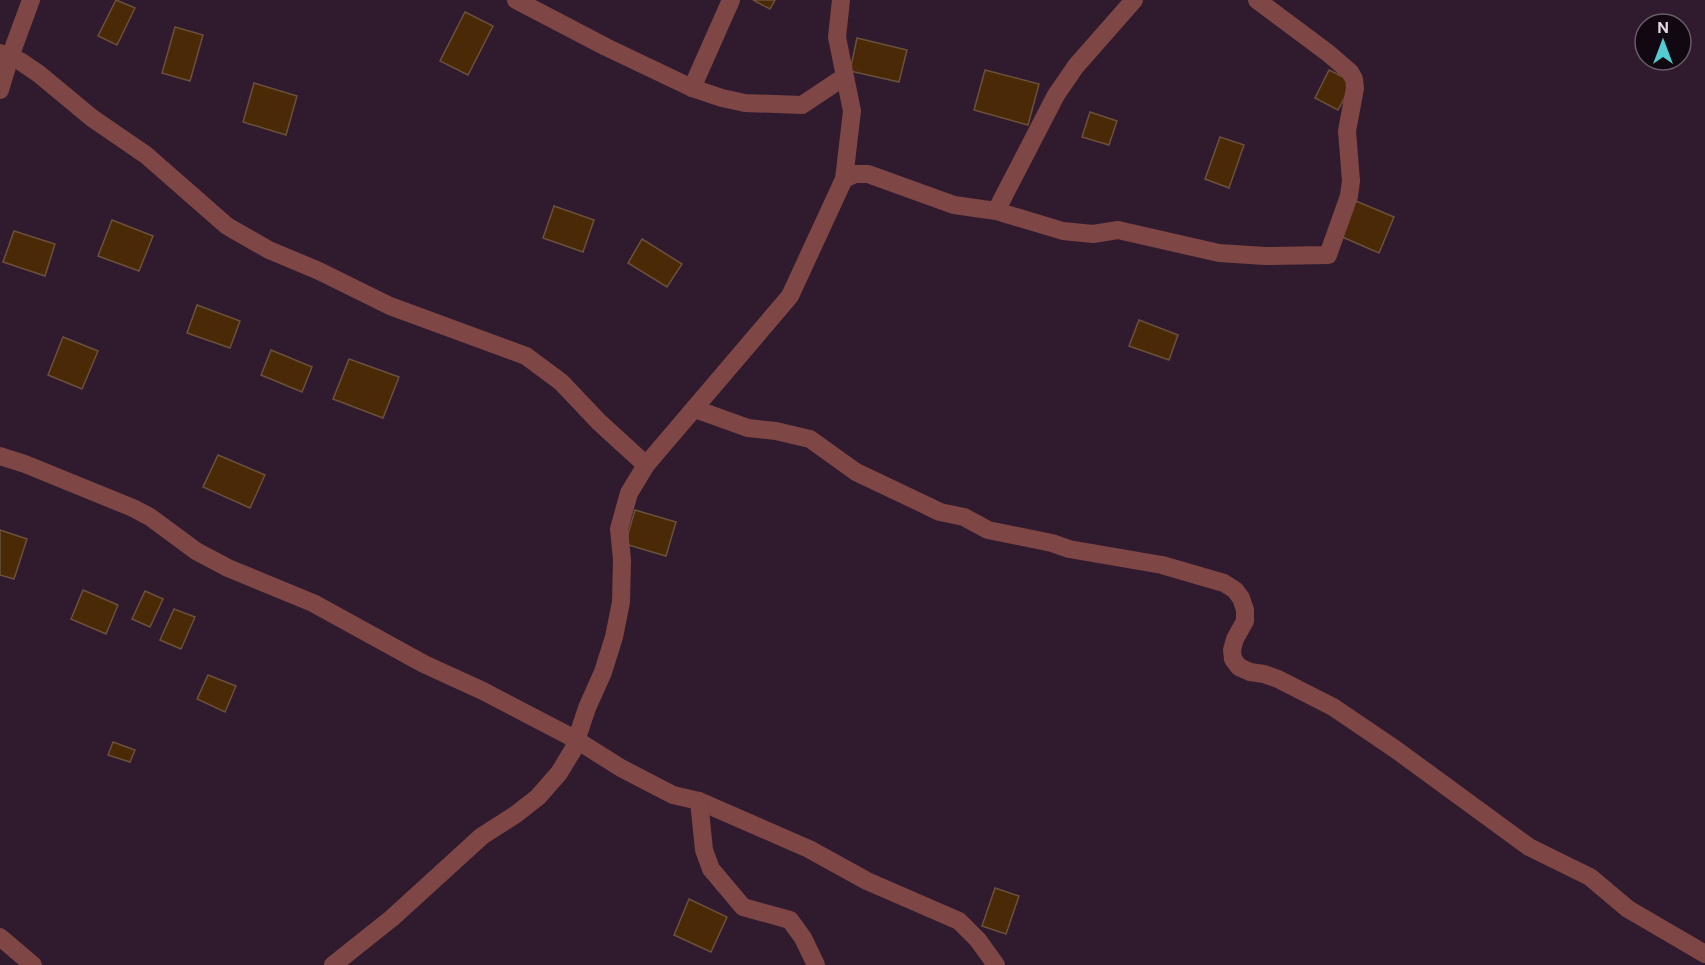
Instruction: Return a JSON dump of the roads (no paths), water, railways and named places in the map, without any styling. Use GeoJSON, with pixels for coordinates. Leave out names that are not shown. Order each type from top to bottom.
{"type":"FeatureCollection","features":[{"type":"Feature","properties":{"kind":"street"},"geometry":{"type":"LineString","coordinates":[[0,90],[5,55],[31,0]]}},
{"type":"Feature","properties":{"kind":"street"},"geometry":{"type":"LineString","coordinates":[[516,0],[692,88],[745,103],[802,105],[844,77]]}},
{"type":"Feature","properties":{"kind":"street"},"geometry":{"type":"LineString","coordinates":[[692,88],[731,0]]}},
{"type":"Feature","properties":{"kind":"street"},"geometry":{"type":"LineString","coordinates":[[333,965],[392,918],[482,837],[537,797],[560,773],[573,750],[614,637],[621,602],[622,560],[619,529],[629,493],[646,465],[790,296],[844,179],[852,111],[837,38],[841,0]]}},
{"type":"Feature","properties":{"kind":"street"},"geometry":{"type":"LineString","coordinates":[[996,211],[1056,95],[1076,66],[1134,0]]}},
{"type":"Feature","properties":{"kind":"street"},"geometry":{"type":"LineString","coordinates":[[844,179],[855,174],[868,174],[954,205],[996,211],[1063,231],[1093,234],[1118,230],[1219,253],[1265,256],[1328,255],[1349,196],[1351,182],[1347,131],[1355,88],[1354,79],[1350,72],[1328,53],[1257,0]]}},
{"type":"Feature","properties":{"kind":"street"},"geometry":{"type":"LineString","coordinates":[[5,55],[20,60],[92,118],[146,155],[227,226],[261,245],[390,306],[526,356],[561,382],[646,465]]}},
{"type":"Feature","properties":{"kind":"street"},"geometry":{"type":"LineString","coordinates":[[695,409],[748,428],[776,431],[810,440],[856,472],[940,512],[964,517],[988,530],[1052,543],[1069,549],[1162,565],[1224,582],[1235,590],[1245,610],[1245,621],[1232,650],[1233,659],[1239,667],[1278,679],[1333,707],[1395,749],[1529,847],[1590,877],[1628,909],[1705,954]]}},
{"type":"Feature","properties":{"kind":"street"},"geometry":{"type":"LineString","coordinates":[[0,456],[133,508],[150,517],[196,551],[228,568],[313,603],[424,664],[576,739],[621,768],[673,795],[699,801],[809,849],[867,881],[959,921],[978,940],[996,965]]}},
{"type":"Feature","properties":{"kind":"street"},"geometry":{"type":"LineString","coordinates":[[699,801],[704,850],[711,869],[743,907],[790,920],[803,938],[816,965]]}},
{"type":"Feature","properties":{"kind":"street"},"geometry":{"type":"LineString","coordinates":[[0,937],[33,965]]}}]}
